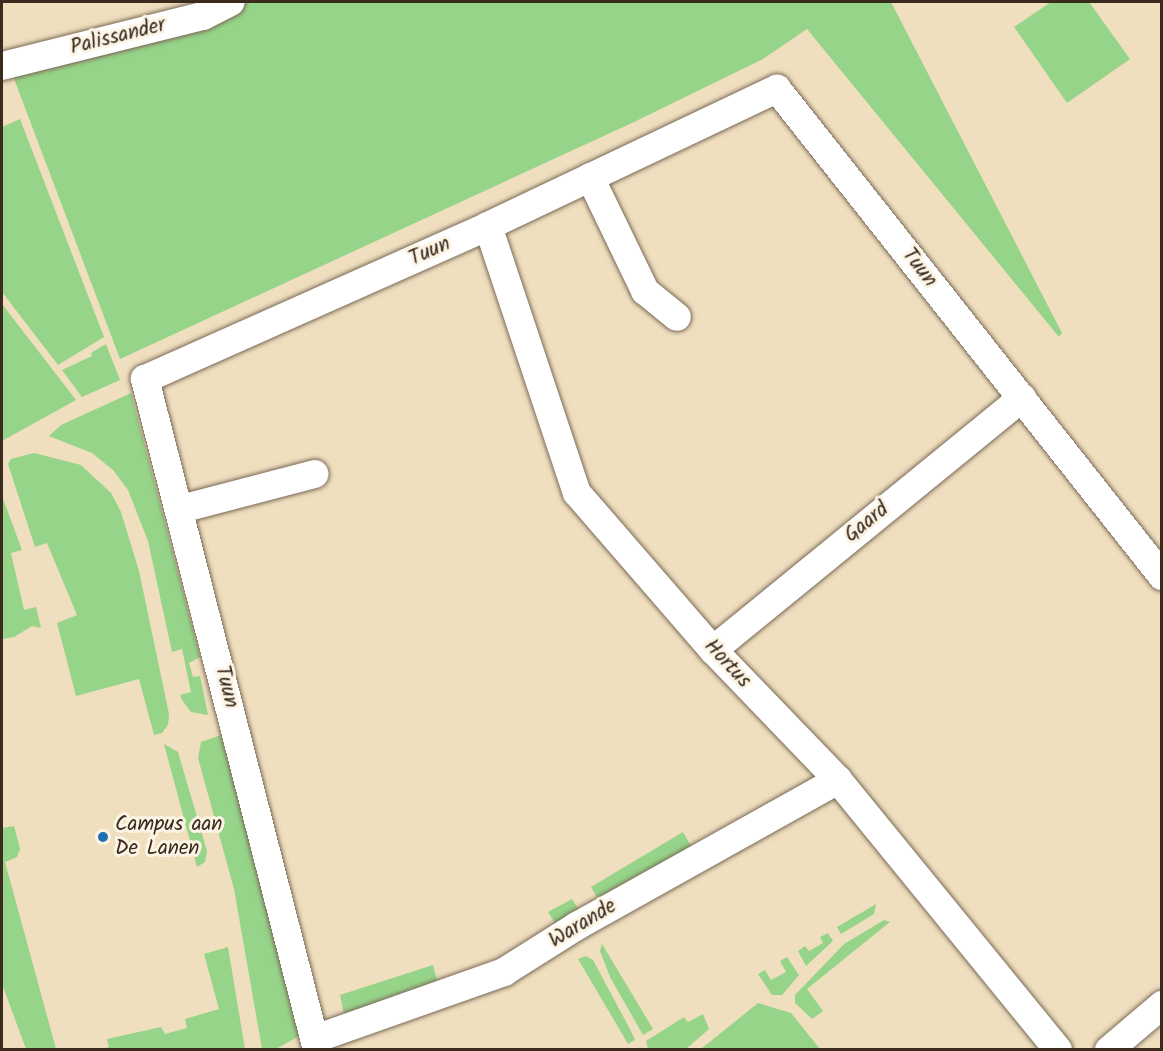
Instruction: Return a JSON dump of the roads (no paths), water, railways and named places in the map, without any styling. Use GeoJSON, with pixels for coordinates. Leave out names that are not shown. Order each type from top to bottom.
{"type":"FeatureCollection","features":[{"type":"Feature","properties":{"kind":"street","name":"Palissander"},"geometry":{"type":"LineString","coordinates":[[2,66],[203,16],[231,2]]}},
{"type":"Feature","properties":{"kind":"street","name":"Tuun"},"geometry":{"type":"LineString","coordinates":[[316,1044],[181,509],[145,380],[488,226],[777,88],[1161,576]]}},
{"type":"Feature","properties":{"kind":"street"},"geometry":{"type":"LineString","coordinates":[[590,177],[645,291],[677,317]]}},
{"type":"Feature","properties":{"kind":"street","name":"Hortus"},"geometry":{"type":"LineString","coordinates":[[488,226],[577,493],[712,650],[838,780],[1058,1050]]}},
{"type":"Feature","properties":{"kind":"street","name":"Gaard"},"geometry":{"type":"LineString","coordinates":[[712,650],[1022,398]]}},
{"type":"Feature","properties":{"kind":"street"},"geometry":{"type":"LineString","coordinates":[[181,509],[314,474]]}},
{"type":"Feature","properties":{"kind":"street","name":"Warande"},"geometry":{"type":"LineString","coordinates":[[316,1044],[504,972],[577,926],[838,780]]}},
{"type":"Feature","properties":{"kind":"street"},"geometry":{"type":"LineString","coordinates":[[1109,1050],[1161,1005]]}},
{"type":"Feature","properties":{"kind":"place","name":"Campus aan De Lanen"},"geometry":{"type":"Point","coordinates":[103,837]}}]}
